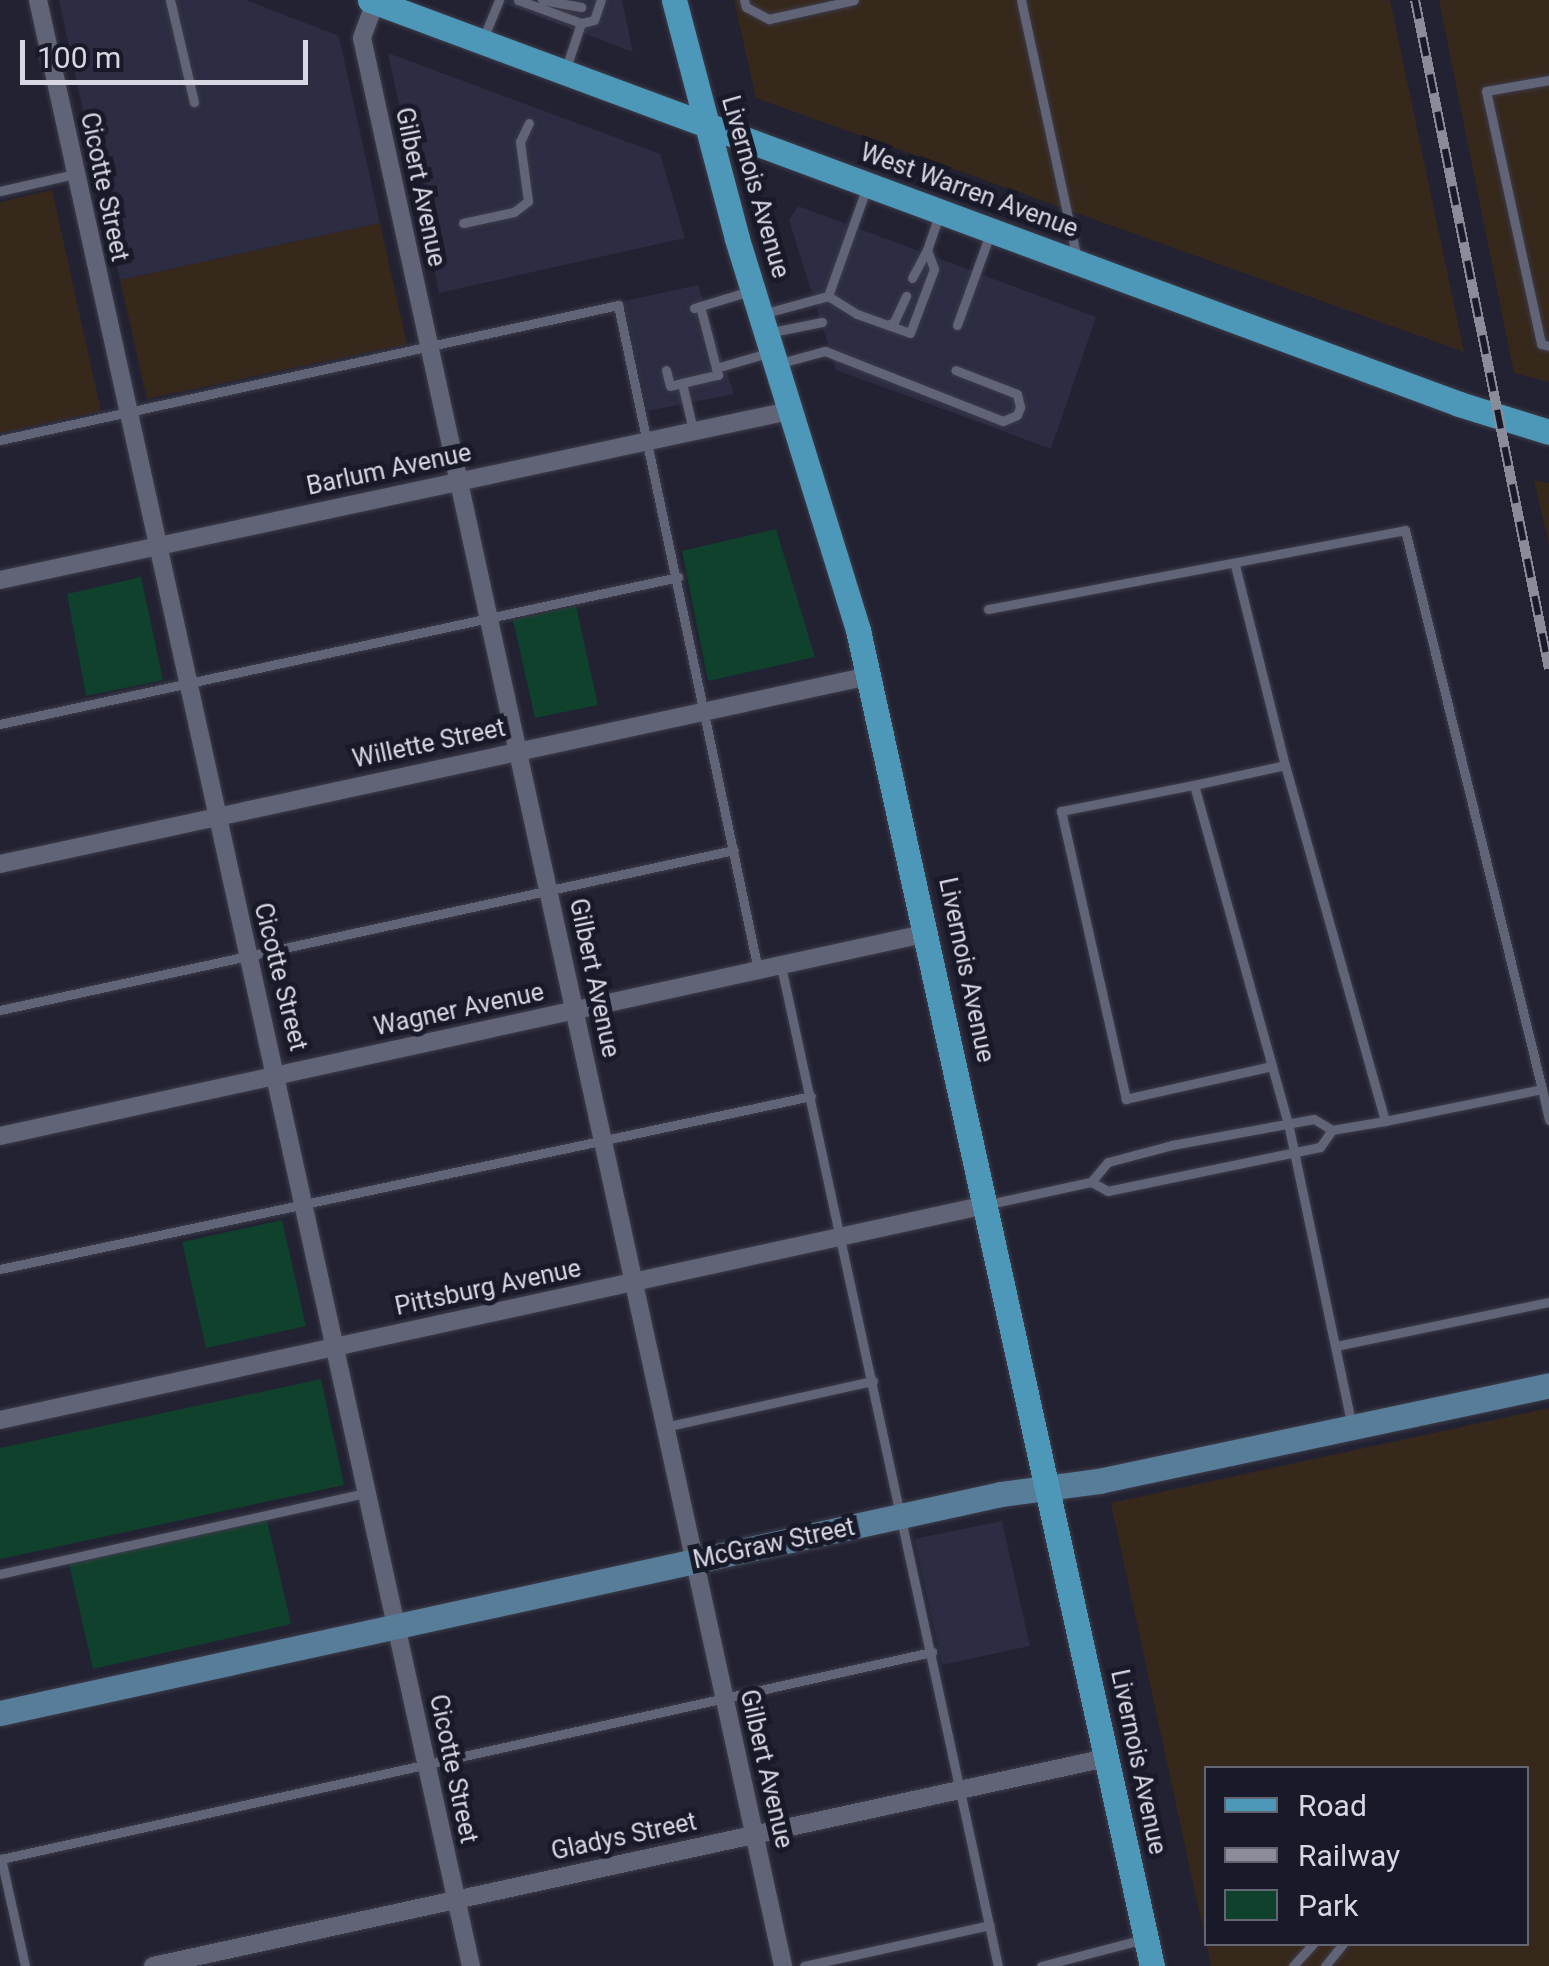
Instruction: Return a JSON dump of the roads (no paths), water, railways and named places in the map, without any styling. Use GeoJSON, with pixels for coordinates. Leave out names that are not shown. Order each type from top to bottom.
{"type":"FeatureCollection","features":[{"type":"Feature","properties":{"kind":"main road","name":"Livernois Avenue"},"geometry":{"type":"LineString","coordinates":[[674,0],[764,331],[869,676],[1152,1966]]}},
{"type":"Feature","properties":{"kind":"main road","name":"West Warren Avenue"},"geometry":{"type":"LineString","coordinates":[[372,1],[1472,409],[1549,432]]}},
{"type":"Feature","properties":{"kind":"street","name":"Cicotte Street"},"geometry":{"type":"LineString","coordinates":[[38,0],[215,817],[278,1075],[471,1966]]}},
{"type":"Feature","properties":{"kind":"street","name":"Gilbert Avenue"},"geometry":{"type":"LineString","coordinates":[[372,1],[362,38],[783,1966]]}},
{"type":"Feature","properties":{"kind":"street","name":"Barlum Avenue"},"geometry":{"type":"LineString","coordinates":[[0,580],[789,411]]}},
{"type":"Feature","properties":{"kind":"street","name":"Willette Street"},"geometry":{"type":"LineString","coordinates":[[0,864],[869,676]]}},
{"type":"Feature","properties":{"kind":"street","name":"Wagner Avenue"},"geometry":{"type":"LineString","coordinates":[[0,1136],[928,934]]}},
{"type":"Feature","properties":{"kind":"street","name":"Pittsburg Avenue"},"geometry":{"type":"LineString","coordinates":[[0,1420],[986,1205]]}},
{"type":"Feature","properties":{"kind":"street","name":"McGraw Street"},"geometry":{"type":"LineString","coordinates":[[0,1713],[902,1516],[1353,1428],[1549,1385]]}},
{"type":"Feature","properties":{"kind":"street","name":"Gladys Street"},"geometry":{"type":"LineString","coordinates":[[153,1966],[1106,1758]]}},
{"type":"Feature","properties":{"kind":"lane"},"geometry":{"type":"LineString","coordinates":[[170,0],[194,102]]}},
{"type":"Feature","properties":{"kind":"lane"},"geometry":{"type":"LineString","coordinates":[[482,41],[499,0]]}},
{"type":"Feature","properties":{"kind":"lane"},"geometry":{"type":"LineString","coordinates":[[518,0],[582,7]]}},
{"type":"Feature","properties":{"kind":"lane"},"geometry":{"type":"LineString","coordinates":[[543,2],[581,24],[594,20],[601,0]]}},
{"type":"Feature","properties":{"kind":"lane"},"geometry":{"type":"LineString","coordinates":[[744,0],[746,7],[770,19],[854,0]]}},
{"type":"Feature","properties":{"kind":"lane"},"geometry":{"type":"LineString","coordinates":[[1022,0],[1077,263]]}},
{"type":"Feature","properties":{"kind":"lane"},"geometry":{"type":"LineString","coordinates":[[543,2],[568,2]]}},
{"type":"Feature","properties":{"kind":"lane"},"geometry":{"type":"LineString","coordinates":[[564,72],[581,24]]}},
{"type":"Feature","properties":{"kind":"lane"},"geometry":{"type":"LineString","coordinates":[[1549,80],[1486,91],[1541,344],[1549,346]]}},
{"type":"Feature","properties":{"kind":"lane"},"geometry":{"type":"LineString","coordinates":[[462,223],[514,212],[528,201],[520,142],[530,123]]}},
{"type":"Feature","properties":{"kind":"lane"},"geometry":{"type":"LineString","coordinates":[[0,190],[76,174]]}},
{"type":"Feature","properties":{"kind":"lane"},"geometry":{"type":"LineString","coordinates":[[716,368],[764,331],[828,296],[867,186]]}},
{"type":"Feature","properties":{"kind":"lane"},"geometry":{"type":"LineString","coordinates":[[912,278],[940,213]]}},
{"type":"Feature","properties":{"kind":"lane"},"geometry":{"type":"LineString","coordinates":[[957,325],[991,232]]}},
{"type":"Feature","properties":{"kind":"lane"},"geometry":{"type":"LineString","coordinates":[[828,296],[910,333],[934,269],[927,250]]}},
{"type":"Feature","properties":{"kind":"lane"},"geometry":{"type":"LineString","coordinates":[[888,325],[894,322],[906,296]]}},
{"type":"Feature","properties":{"kind":"lane"},"geometry":{"type":"LineString","coordinates":[[0,440],[618,305],[758,970]]}},
{"type":"Feature","properties":{"kind":"lane"},"geometry":{"type":"LineString","coordinates":[[666,370],[670,386],[718,375],[697,307],[825,351],[1003,421],[1016,415],[1020,407],[1017,394],[955,370]]}},
{"type":"Feature","properties":{"kind":"lane"},"geometry":{"type":"LineString","coordinates":[[764,331],[822,322]]}},
{"type":"Feature","properties":{"kind":"lane"},"geometry":{"type":"LineString","coordinates":[[682,384],[694,430]]}},
{"type":"Feature","properties":{"kind":"lane"},"geometry":{"type":"LineString","coordinates":[[988,608],[1235,565],[1405,530],[1549,1120]]}},
{"type":"Feature","properties":{"kind":"lane"},"geometry":{"type":"LineString","coordinates":[[1235,565],[1385,1121]]}},
{"type":"Feature","properties":{"kind":"lane"},"geometry":{"type":"LineString","coordinates":[[0,724],[678,577]]}},
{"type":"Feature","properties":{"kind":"lane"},"geometry":{"type":"LineString","coordinates":[[1272,1066],[1126,1099],[1061,811],[1286,764]]}},
{"type":"Feature","properties":{"kind":"lane"},"geometry":{"type":"LineString","coordinates":[[1194,786],[1288,1123],[1353,1428]]}},
{"type":"Feature","properties":{"kind":"lane"},"geometry":{"type":"LineString","coordinates":[[0,1010],[734,850]]}},
{"type":"Feature","properties":{"kind":"lane"},"geometry":{"type":"LineString","coordinates":[[781,966],[843,1236],[998,1966]]}},
{"type":"Feature","properties":{"kind":"lane"},"geometry":{"type":"LineString","coordinates":[[986,1205],[1091,1182],[1108,1162],[1288,1123],[1314,1119],[1332,1130],[1542,1088]]}},
{"type":"Feature","properties":{"kind":"lane"},"geometry":{"type":"LineString","coordinates":[[0,1269],[811,1096]]}},
{"type":"Feature","properties":{"kind":"lane"},"geometry":{"type":"LineString","coordinates":[[1091,1182],[1108,1191],[1320,1147],[1332,1130]]}},
{"type":"Feature","properties":{"kind":"lane"},"geometry":{"type":"LineString","coordinates":[[1336,1346],[1549,1302]]}},
{"type":"Feature","properties":{"kind":"lane"},"geometry":{"type":"LineString","coordinates":[[665,1428],[873,1381]]}},
{"type":"Feature","properties":{"kind":"lane"},"geometry":{"type":"LineString","coordinates":[[0,1574],[366,1493]]}},
{"type":"Feature","properties":{"kind":"lane"},"geometry":{"type":"LineString","coordinates":[[25,1966],[1,1860],[426,1761],[932,1652]]}},
{"type":"Feature","properties":{"kind":"lane"},"geometry":{"type":"LineString","coordinates":[[804,1966],[990,1925]]}},
{"type":"Feature","properties":{"kind":"lane"},"geometry":{"type":"LineString","coordinates":[[1041,1966],[1146,1938]]}},
{"type":"Feature","properties":{"kind":"lane"},"geometry":{"type":"LineString","coordinates":[[1293,1966],[1310,1946]]}},
{"type":"Feature","properties":{"kind":"lane"},"geometry":{"type":"LineString","coordinates":[[1325,1966],[1341,1946]]}},
{"type":"Feature","properties":{"kind":"railway"},"geometry":{"type":"LineString","coordinates":[[1415,0],[1549,669]]}}]}
